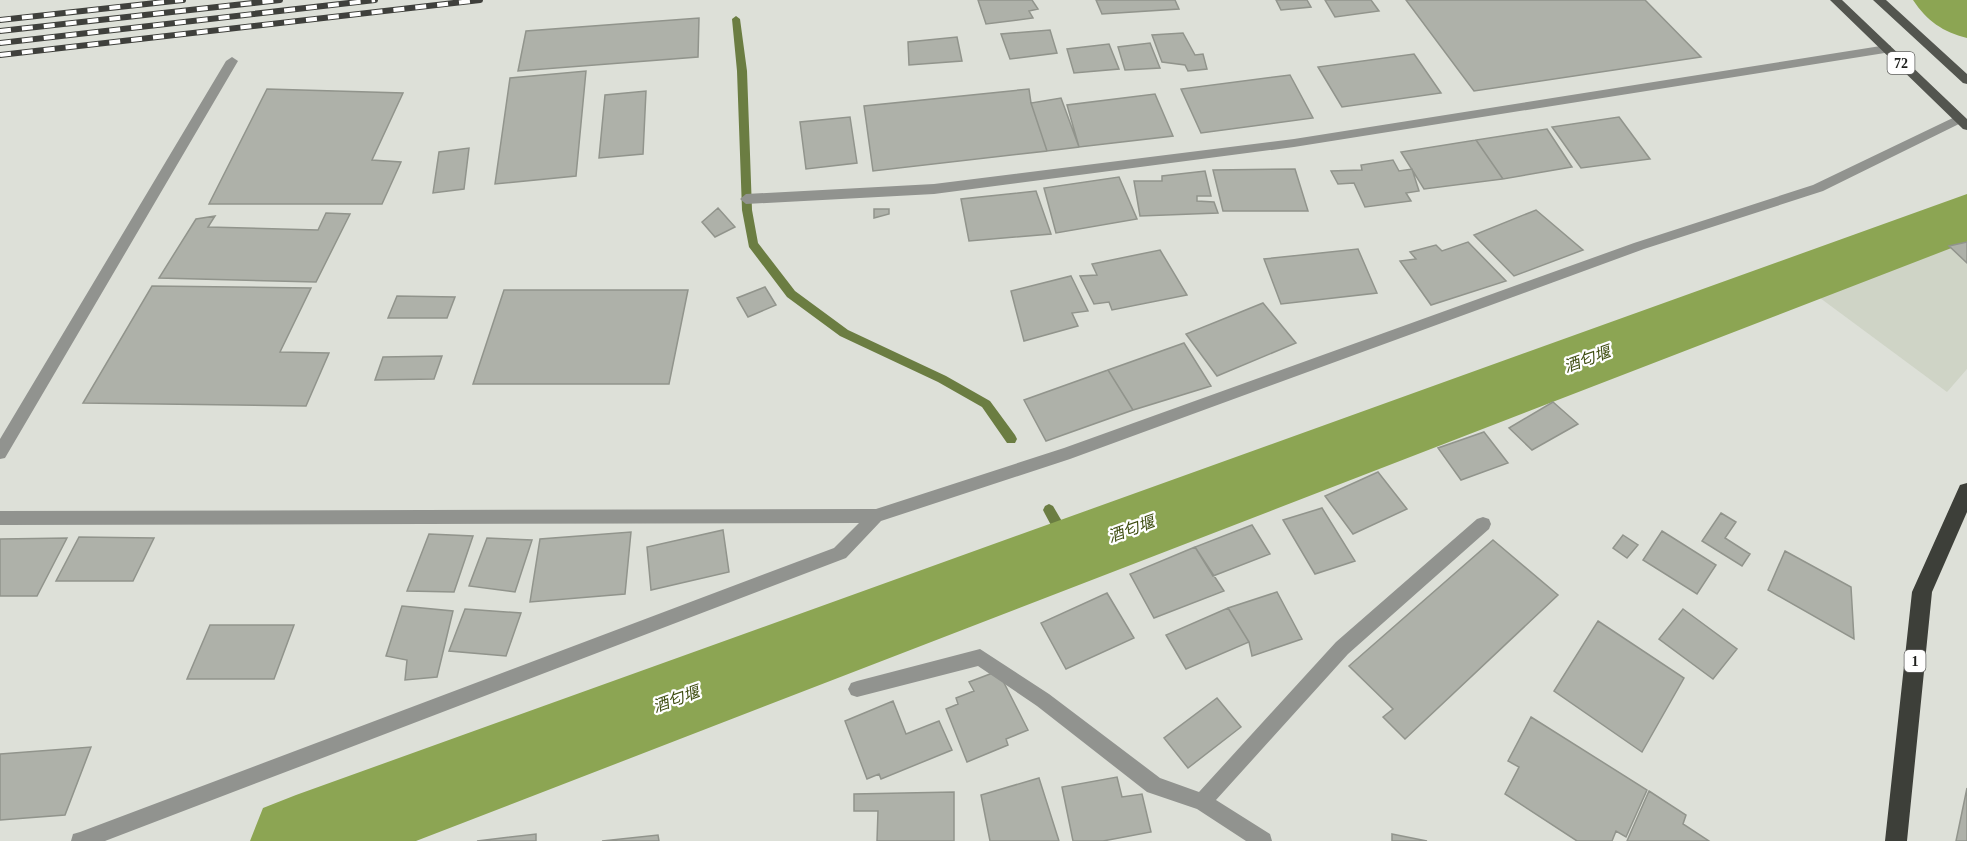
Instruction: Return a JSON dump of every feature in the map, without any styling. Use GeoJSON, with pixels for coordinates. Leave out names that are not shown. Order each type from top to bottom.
{"type":"FeatureCollection","features":[{"type":"Feature","properties":{"kind":"highway","name":"1"},"geometry":{"type":"LineString","coordinates":[[1896,841],[1922,592],[1967,491]]}},
{"type":"Feature","properties":{"kind":"main road","name":"72"},"geometry":{"type":"LineString","coordinates":[[1836,0],[1963,122]]}},
{"type":"Feature","properties":{"kind":"main road","name":"72"},"geometry":{"type":"LineString","coordinates":[[1879,0],[1967,80]]}},
{"type":"Feature","properties":{"kind":"street"},"geometry":{"type":"LineString","coordinates":[[746,198],[934,189],[1294,143],[1887,49]]}},
{"type":"Feature","properties":{"kind":"street"},"geometry":{"type":"LineString","coordinates":[[0,453],[232,62]]}},
{"type":"Feature","properties":{"kind":"street"},"geometry":{"type":"LineString","coordinates":[[0,518],[876,516],[1065,454],[1639,246],[1818,188],[1963,122]]}},
{"type":"Feature","properties":{"kind":"street"},"geometry":{"type":"LineString","coordinates":[[80,841],[840,553],[876,516]]}},
{"type":"Feature","properties":{"kind":"street"},"geometry":{"type":"LineString","coordinates":[[1202,802],[1342,648],[1483,524]]}},
{"type":"Feature","properties":{"kind":"street"},"geometry":{"type":"LineString","coordinates":[[857,689],[980,657],[1043,700],[1154,785],[1202,802],[1263,841]]}},
{"type":"Feature","properties":{"kind":"shaded area"},"geometry":{"type":"Polygon","coordinates":[[[1967,237],[1967,369],[1947,392],[1812,292],[1810,286],[1879,260],[1967,237]]]}},
{"type":"Feature","properties":{"kind":"building"},"geometry":{"type":"Polygon","coordinates":[[[978,0],[1032,0],[1038,9],[1029,11],[1033,18],[986,24],[978,0]]]}},
{"type":"Feature","properties":{"kind":"building"},"geometry":{"type":"Polygon","coordinates":[[[1096,0],[1175,0],[1179,9],[1102,14],[1096,0]]]}},
{"type":"Feature","properties":{"kind":"building"},"geometry":{"type":"Polygon","coordinates":[[[1276,0],[1307,0],[1311,7],[1281,10],[1276,0]]]}},
{"type":"Feature","properties":{"kind":"building"},"geometry":{"type":"Polygon","coordinates":[[[1325,0],[1371,0],[1379,11],[1335,17],[1325,0]]]}},
{"type":"Feature","properties":{"kind":"building"},"geometry":{"type":"Polygon","coordinates":[[[1406,0],[1645,0],[1701,57],[1474,91],[1406,0]]]}},
{"type":"Feature","properties":{"kind":"building"},"geometry":{"type":"Polygon","coordinates":[[[699,18],[698,57],[518,71],[526,31],[699,18]]]}},
{"type":"Feature","properties":{"kind":"building"},"geometry":{"type":"Polygon","coordinates":[[[1050,30],[1057,53],[1010,59],[1001,34],[1050,30]]]}},
{"type":"Feature","properties":{"kind":"building"},"geometry":{"type":"Polygon","coordinates":[[[1183,33],[1195,55],[1203,54],[1207,69],[1188,71],[1185,65],[1162,62],[1152,35],[1183,33]]]}},
{"type":"Feature","properties":{"kind":"building"},"geometry":{"type":"Polygon","coordinates":[[[957,37],[962,61],[909,65],[908,42],[957,37]]]}},
{"type":"Feature","properties":{"kind":"building"},"geometry":{"type":"Polygon","coordinates":[[[1150,43],[1160,68],[1125,70],[1118,47],[1150,43]]]}},
{"type":"Feature","properties":{"kind":"building"},"geometry":{"type":"Polygon","coordinates":[[[1109,44],[1119,69],[1074,73],[1067,49],[1109,44]]]}},
{"type":"Feature","properties":{"kind":"building"},"geometry":{"type":"Polygon","coordinates":[[[1414,54],[1441,93],[1342,107],[1318,67],[1414,54]]]}},
{"type":"Feature","properties":{"kind":"building"},"geometry":{"type":"Polygon","coordinates":[[[586,71],[576,176],[495,184],[510,78],[586,71]]]}},
{"type":"Feature","properties":{"kind":"building"},"geometry":{"type":"Polygon","coordinates":[[[1290,75],[1313,118],[1201,133],[1181,89],[1290,75]]]}},
{"type":"Feature","properties":{"kind":"building"},"geometry":{"type":"Polygon","coordinates":[[[267,89],[403,93],[372,160],[401,162],[382,204],[209,204],[267,89]]]}},
{"type":"Feature","properties":{"kind":"building"},"geometry":{"type":"Polygon","coordinates":[[[1029,89],[1031,103],[1047,151],[873,171],[864,106],[1029,89]]]}},
{"type":"Feature","properties":{"kind":"building"},"geometry":{"type":"Polygon","coordinates":[[[646,91],[643,154],[599,158],[605,95],[646,91]]]}},
{"type":"Feature","properties":{"kind":"building"},"geometry":{"type":"Polygon","coordinates":[[[1155,94],[1173,136],[1079,147],[1067,105],[1155,94]]]}},
{"type":"Feature","properties":{"kind":"building"},"geometry":{"type":"Polygon","coordinates":[[[1061,98],[1079,147],[1047,151],[1031,103],[1061,98]]]}},
{"type":"Feature","properties":{"kind":"building"},"geometry":{"type":"Polygon","coordinates":[[[850,117],[857,163],[806,169],[800,122],[850,117]]]}},
{"type":"Feature","properties":{"kind":"building"},"geometry":{"type":"Polygon","coordinates":[[[1619,117],[1650,159],[1581,168],[1552,127],[1619,117]]]}},
{"type":"Feature","properties":{"kind":"building"},"geometry":{"type":"Polygon","coordinates":[[[1547,129],[1572,167],[1503,179],[1476,140],[1547,129]]]}},
{"type":"Feature","properties":{"kind":"building"},"geometry":{"type":"Polygon","coordinates":[[[1476,140],[1503,179],[1424,189],[1401,152],[1476,140]]]}},
{"type":"Feature","properties":{"kind":"building"},"geometry":{"type":"Polygon","coordinates":[[[469,148],[464,189],[433,193],[439,152],[469,148]]]}},
{"type":"Feature","properties":{"kind":"building"},"geometry":{"type":"Polygon","coordinates":[[[1393,160],[1399,171],[1412,169],[1419,191],[1406,193],[1411,201],[1365,207],[1354,183],[1338,184],[1331,171],[1362,170],[1361,165],[1393,160]]]}},
{"type":"Feature","properties":{"kind":"building"},"geometry":{"type":"Polygon","coordinates":[[[1295,169],[1308,211],[1223,211],[1213,170],[1295,169]]]}},
{"type":"Feature","properties":{"kind":"building"},"geometry":{"type":"Polygon","coordinates":[[[1205,171],[1211,196],[1197,196],[1197,201],[1214,202],[1218,213],[1140,216],[1134,181],[1162,181],[1162,176],[1205,171]]]}},
{"type":"Feature","properties":{"kind":"building"},"geometry":{"type":"Polygon","coordinates":[[[1119,177],[1137,219],[1056,233],[1044,188],[1119,177]]]}},
{"type":"Feature","properties":{"kind":"building"},"geometry":{"type":"Polygon","coordinates":[[[1036,191],[1051,234],[969,241],[961,199],[1036,191]]]}},
{"type":"Feature","properties":{"kind":"building"},"geometry":{"type":"Polygon","coordinates":[[[718,208],[735,227],[715,237],[702,222],[718,208]]]}},
{"type":"Feature","properties":{"kind":"building"},"geometry":{"type":"Polygon","coordinates":[[[874,209],[889,209],[889,214],[874,218],[874,209]]]}},
{"type":"Feature","properties":{"kind":"building"},"geometry":{"type":"Polygon","coordinates":[[[1536,210],[1583,250],[1514,276],[1474,235],[1536,210]]]}},
{"type":"Feature","properties":{"kind":"building"},"geometry":{"type":"Polygon","coordinates":[[[326,213],[350,214],[316,282],[159,278],[196,219],[215,216],[208,227],[318,230],[326,213]]]}},
{"type":"Feature","properties":{"kind":"building"},"geometry":{"type":"Polygon","coordinates":[[[1468,242],[1506,281],[1431,305],[1400,261],[1416,259],[1410,252],[1436,245],[1442,251],[1468,242]]]}},
{"type":"Feature","properties":{"kind":"building"},"geometry":{"type":"Polygon","coordinates":[[[1967,242],[1967,263],[1949,246],[1967,242]]]}},
{"type":"Feature","properties":{"kind":"building"},"geometry":{"type":"Polygon","coordinates":[[[1358,249],[1377,293],[1281,304],[1264,259],[1358,249]]]}},
{"type":"Feature","properties":{"kind":"building"},"geometry":{"type":"Polygon","coordinates":[[[1160,250],[1187,295],[1112,310],[1109,302],[1094,304],[1080,276],[1097,275],[1092,264],[1160,250]]]}},
{"type":"Feature","properties":{"kind":"building"},"geometry":{"type":"Polygon","coordinates":[[[1071,276],[1088,311],[1072,313],[1078,326],[1024,341],[1011,291],[1071,276]]]}},
{"type":"Feature","properties":{"kind":"building"},"geometry":{"type":"Polygon","coordinates":[[[152,286],[311,288],[280,352],[329,353],[306,406],[83,403],[152,286]]]}},
{"type":"Feature","properties":{"kind":"building"},"geometry":{"type":"Polygon","coordinates":[[[765,287],[776,305],[748,317],[737,298],[765,287]]]}},
{"type":"Feature","properties":{"kind":"building"},"geometry":{"type":"Polygon","coordinates":[[[504,290],[688,290],[669,384],[473,384],[504,290]]]}},
{"type":"Feature","properties":{"kind":"building"},"geometry":{"type":"Polygon","coordinates":[[[397,296],[455,297],[447,318],[388,318],[397,296]]]}},
{"type":"Feature","properties":{"kind":"building"},"geometry":{"type":"Polygon","coordinates":[[[1263,303],[1296,343],[1217,376],[1186,334],[1263,303]]]}},
{"type":"Feature","properties":{"kind":"building"},"geometry":{"type":"Polygon","coordinates":[[[1184,343],[1211,386],[1133,410],[1108,370],[1184,343]]]}},
{"type":"Feature","properties":{"kind":"building"},"geometry":{"type":"Polygon","coordinates":[[[442,356],[434,379],[375,380],[383,357],[442,356]]]}},
{"type":"Feature","properties":{"kind":"building"},"geometry":{"type":"Polygon","coordinates":[[[1108,370],[1133,410],[1046,441],[1024,400],[1108,370]]]}},
{"type":"Feature","properties":{"kind":"building"},"geometry":{"type":"Polygon","coordinates":[[[1553,402],[1578,424],[1532,450],[1509,428],[1553,402]]]}},
{"type":"Feature","properties":{"kind":"building"},"geometry":{"type":"Polygon","coordinates":[[[1484,432],[1508,463],[1461,480],[1438,448],[1484,432]]]}},
{"type":"Feature","properties":{"kind":"building"},"geometry":{"type":"Polygon","coordinates":[[[1378,472],[1407,509],[1353,534],[1325,496],[1378,472]]]}},
{"type":"Feature","properties":{"kind":"building"},"geometry":{"type":"Polygon","coordinates":[[[1322,508],[1355,561],[1315,574],[1283,520],[1322,508]]]}},
{"type":"Feature","properties":{"kind":"building"},"geometry":{"type":"Polygon","coordinates":[[[1721,513],[1736,522],[1725,538],[1750,554],[1742,566],[1702,541],[1721,513]]]}},
{"type":"Feature","properties":{"kind":"building"},"geometry":{"type":"Polygon","coordinates":[[[1252,525],[1270,554],[1213,576],[1195,547],[1252,525]]]}},
{"type":"Feature","properties":{"kind":"building"},"geometry":{"type":"Polygon","coordinates":[[[723,530],[729,572],[651,590],[647,547],[723,530]]]}},
{"type":"Feature","properties":{"kind":"building"},"geometry":{"type":"Polygon","coordinates":[[[1662,531],[1716,565],[1697,594],[1643,560],[1662,531]]]}},
{"type":"Feature","properties":{"kind":"building"},"geometry":{"type":"Polygon","coordinates":[[[631,532],[625,594],[530,602],[540,539],[631,532]]]}},
{"type":"Feature","properties":{"kind":"building"},"geometry":{"type":"Polygon","coordinates":[[[429,534],[473,536],[454,592],[407,591],[429,534]]]}},
{"type":"Feature","properties":{"kind":"building"},"geometry":{"type":"Polygon","coordinates":[[[1623,535],[1638,545],[1627,558],[1613,548],[1623,535]]]}},
{"type":"Feature","properties":{"kind":"building"},"geometry":{"type":"Polygon","coordinates":[[[79,537],[154,538],[133,581],[56,581],[79,537]]]}},
{"type":"Feature","properties":{"kind":"building"},"geometry":{"type":"Polygon","coordinates":[[[67,538],[37,596],[0,596],[0,539],[67,538]]]}},
{"type":"Feature","properties":{"kind":"building"},"geometry":{"type":"Polygon","coordinates":[[[487,538],[532,540],[515,592],[469,586],[487,538]]]}},
{"type":"Feature","properties":{"kind":"building"},"geometry":{"type":"Polygon","coordinates":[[[1493,540],[1558,595],[1405,739],[1383,717],[1393,709],[1349,666],[1493,540]]]}},
{"type":"Feature","properties":{"kind":"building"},"geometry":{"type":"Polygon","coordinates":[[[1195,547],[1224,591],[1154,618],[1130,574],[1195,547]]]}},
{"type":"Feature","properties":{"kind":"building"},"geometry":{"type":"Polygon","coordinates":[[[1785,551],[1851,587],[1854,639],[1768,590],[1785,551]]]}},
{"type":"Feature","properties":{"kind":"building"},"geometry":{"type":"Polygon","coordinates":[[[1277,592],[1302,639],[1252,656],[1249,642],[1228,608],[1277,592]]]}},
{"type":"Feature","properties":{"kind":"building"},"geometry":{"type":"Polygon","coordinates":[[[1107,593],[1134,638],[1066,669],[1041,623],[1107,593]]]}},
{"type":"Feature","properties":{"kind":"building"},"geometry":{"type":"Polygon","coordinates":[[[402,606],[453,611],[437,677],[405,680],[407,660],[386,656],[402,606]]]}},
{"type":"Feature","properties":{"kind":"building"},"geometry":{"type":"Polygon","coordinates":[[[1228,608],[1249,642],[1186,669],[1166,635],[1228,608]]]}},
{"type":"Feature","properties":{"kind":"building"},"geometry":{"type":"Polygon","coordinates":[[[465,609],[521,613],[506,656],[449,651],[465,609]]]}},
{"type":"Feature","properties":{"kind":"building"},"geometry":{"type":"Polygon","coordinates":[[[1683,609],[1737,649],[1713,679],[1659,639],[1683,609]]]}},
{"type":"Feature","properties":{"kind":"building"},"geometry":{"type":"Polygon","coordinates":[[[1598,621],[1684,678],[1642,752],[1554,691],[1598,621]]]}},
{"type":"Feature","properties":{"kind":"building"},"geometry":{"type":"Polygon","coordinates":[[[210,625],[294,625],[274,679],[187,679],[210,625]]]}},
{"type":"Feature","properties":{"kind":"building"},"geometry":{"type":"Polygon","coordinates":[[[998,671],[1028,730],[1006,739],[1008,745],[967,762],[946,709],[958,704],[956,698],[974,691],[969,682],[998,671]]]}},
{"type":"Feature","properties":{"kind":"building"},"geometry":{"type":"Polygon","coordinates":[[[1217,698],[1241,727],[1188,768],[1164,738],[1217,698]]]}},
{"type":"Feature","properties":{"kind":"building"},"geometry":{"type":"Polygon","coordinates":[[[893,701],[906,734],[939,721],[952,750],[881,779],[879,774],[867,779],[845,721],[893,701]]]}},
{"type":"Feature","properties":{"kind":"building"},"geometry":{"type":"Polygon","coordinates":[[[1531,717],[1647,790],[1626,837],[1616,831],[1612,841],[1577,841],[1505,794],[1519,767],[1508,761],[1531,717]]]}},
{"type":"Feature","properties":{"kind":"building"},"geometry":{"type":"Polygon","coordinates":[[[91,747],[65,815],[0,820],[0,754],[91,747]]]}},
{"type":"Feature","properties":{"kind":"building"},"geometry":{"type":"Polygon","coordinates":[[[1117,777],[1122,797],[1142,794],[1151,832],[1103,841],[1073,841],[1062,787],[1117,777]]]}},
{"type":"Feature","properties":{"kind":"building"},"geometry":{"type":"Polygon","coordinates":[[[1039,778],[1059,841],[990,841],[981,795],[1039,778]]]}},
{"type":"Feature","properties":{"kind":"building"},"geometry":{"type":"Polygon","coordinates":[[[1967,788],[1967,841],[1956,841],[1967,788]]]}},
{"type":"Feature","properties":{"kind":"building"},"geometry":{"type":"Polygon","coordinates":[[[1649,791],[1686,815],[1683,824],[1709,841],[1627,841],[1649,791]]]}},
{"type":"Feature","properties":{"kind":"building"},"geometry":{"type":"Polygon","coordinates":[[[954,792],[954,841],[877,841],[878,811],[854,811],[854,794],[954,792]]]}},
{"type":"Feature","properties":{"kind":"building"},"geometry":{"type":"Polygon","coordinates":[[[536,834],[536,841],[477,841],[536,834]]]}},
{"type":"Feature","properties":{"kind":"building"},"geometry":{"type":"Polygon","coordinates":[[[1392,834],[1427,841],[1392,841],[1392,834]]]}},
{"type":"Feature","properties":{"kind":"building"},"geometry":{"type":"Polygon","coordinates":[[[658,835],[659,841],[602,841],[658,835]]]}},
{"type":"Feature","properties":{"kind":"waterway"},"geometry":{"type":"LineString","coordinates":[[1940,0],[1967,21]]}},
{"type":"Feature","properties":{"kind":"waterway"},"geometry":{"type":"LineString","coordinates":[[736,19],[742,71],[747,210],[753,244],[791,294],[844,333],[942,379],[986,404],[1011,439]]}},
{"type":"Feature","properties":{"kind":"waterway","name":"酒匂堰"},"geometry":{"type":"LineString","coordinates":[[296,841],[1967,217]]}},
{"type":"Feature","properties":{"kind":"waterway"},"geometry":{"type":"LineString","coordinates":[[1049,510],[1072,551]]}},
{"type":"Feature","properties":{"kind":"railway"},"geometry":{"type":"LineString","coordinates":[[0,20],[183,0]]}},
{"type":"Feature","properties":{"kind":"railway"},"geometry":{"type":"LineString","coordinates":[[0,31],[280,0]]}},
{"type":"Feature","properties":{"kind":"railway"},"geometry":{"type":"LineString","coordinates":[[0,43],[375,0]]}},
{"type":"Feature","properties":{"kind":"railway"},"geometry":{"type":"LineString","coordinates":[[0,55],[480,0]]}}]}
